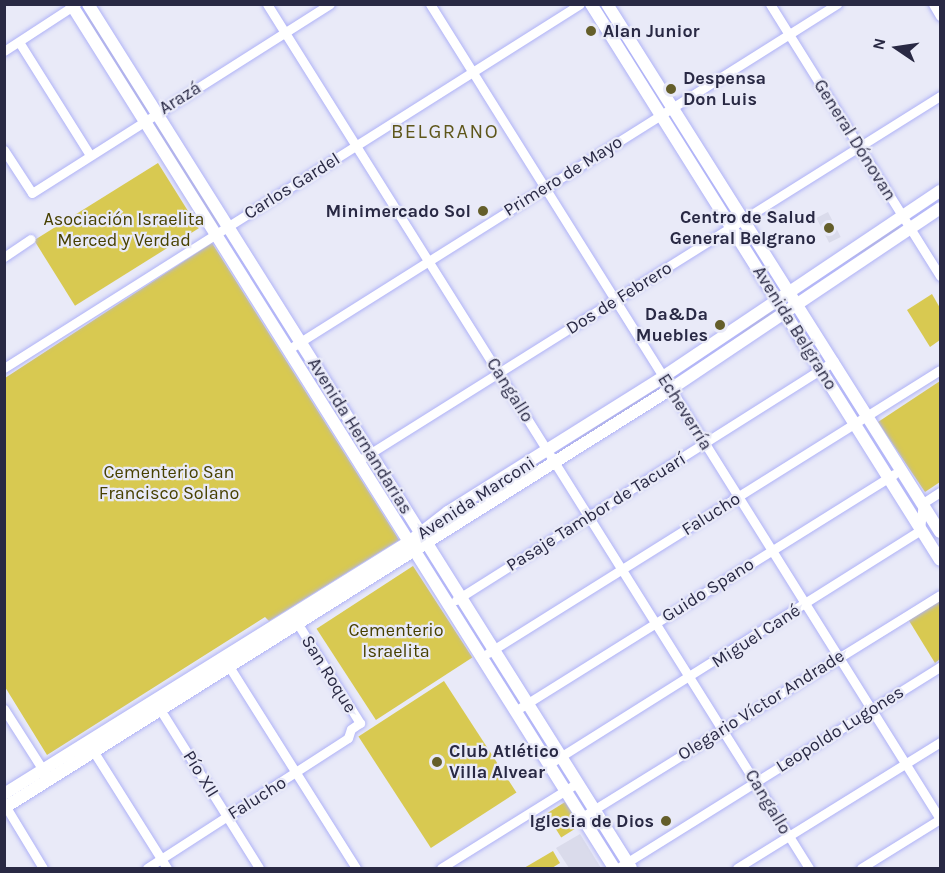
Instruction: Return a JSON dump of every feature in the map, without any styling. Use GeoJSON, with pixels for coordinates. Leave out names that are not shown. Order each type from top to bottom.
{"type":"FeatureCollection","features":[{"type":"Feature","properties":{"kind":"main road","name":"Avenida Hernandarias"},"geometry":{"type":"LineString","coordinates":[[88,4],[228,226],[358,461],[614,868]]}},
{"type":"Feature","properties":{"kind":"main road","name":"Avenida Belgrano"},"geometry":{"type":"LineString","coordinates":[[591,4],[940,560]]}},
{"type":"Feature","properties":{"kind":"main road","name":"Avenida Belgrano"},"geometry":{"type":"LineString","coordinates":[[608,4],[940,532]]}},
{"type":"Feature","properties":{"kind":"main road","name":"Avenida Hernandarias"},"geometry":{"type":"LineString","coordinates":[[73,5],[143,122],[214,233],[370,453],[578,783],[626,867]]}},
{"type":"Feature","properties":{"kind":"main road","name":"Avenida Marconi"},"geometry":{"type":"LineString","coordinates":[[4,794],[95,753],[230,668],[413,547],[420,531],[663,377],[940,191]]}},
{"type":"Feature","properties":{"kind":"main road","name":"Avenida Marconi"},"geometry":{"type":"LineString","coordinates":[[5,808],[87,742],[413,547],[428,544],[556,464],[798,305],[940,208]]}},
{"type":"Feature","properties":{"kind":"street","name":"Cangallo"},"geometry":{"type":"LineString","coordinates":[[267,4],[808,868]]}},
{"type":"Feature","properties":{"kind":"street","name":"Arazá"},"geometry":{"type":"LineString","coordinates":[[6,154],[32,193],[156,112],[330,4]]}},
{"type":"Feature","properties":{"kind":"street","name":"Echeverría"},"geometry":{"type":"LineString","coordinates":[[430,4],[874,709],[940,819]]}},
{"type":"Feature","properties":{"kind":"street","name":"Carlos Gardel"},"geometry":{"type":"LineString","coordinates":[[4,368],[214,233],[580,4]]}},
{"type":"Feature","properties":{"kind":"street","name":"General Dónovan"},"geometry":{"type":"LineString","coordinates":[[770,4],[940,276]]}},
{"type":"Feature","properties":{"kind":"street","name":"Primero de Mayo"},"geometry":{"type":"LineString","coordinates":[[294,345],[837,4]]}},
{"type":"Feature","properties":{"kind":"street"},"geometry":{"type":"LineString","coordinates":[[933,4],[940,16]]}},
{"type":"Feature","properties":{"kind":"street"},"geometry":{"type":"LineString","coordinates":[[4,51],[73,5]]}},
{"type":"Feature","properties":{"kind":"street"},"geometry":{"type":"LineString","coordinates":[[19,42],[90,155]]}},
{"type":"Feature","properties":{"kind":"street","name":"Dos de Febrero"},"geometry":{"type":"LineString","coordinates":[[358,461],[940,96]]}},
{"type":"Feature","properties":{"kind":"street"},"geometry":{"type":"LineString","coordinates":[[4,257],[31,239]]}},
{"type":"Feature","properties":{"kind":"street","name":"Pasaje Tambor de Tacuarí"},"geometry":{"type":"LineString","coordinates":[[448,605],[834,362]]}},
{"type":"Feature","properties":{"kind":"street","name":"Falucho"},"geometry":{"type":"LineString","coordinates":[[481,657],[940,370]]}},
{"type":"Feature","properties":{"kind":"street","name":"Guido Spano"},"geometry":{"type":"LineString","coordinates":[[515,711],[901,470]]}},
{"type":"Feature","properties":{"kind":"street"},"geometry":{"type":"LineString","coordinates":[[920,530],[923,503],[940,492]]}},
{"type":"Feature","properties":{"kind":"street","name":"Miguel Cané"},"geometry":{"type":"LineString","coordinates":[[549,765],[689,679],[920,530]]}},
{"type":"Feature","properties":{"kind":"street","name":"Olegario Víctor Andrade"},"geometry":{"type":"LineString","coordinates":[[582,817],[940,595]]}},
{"type":"Feature","properties":{"kind":"street","name":"San Roque"},"geometry":{"type":"LineString","coordinates":[[298,624],[360,723]]}},
{"type":"Feature","properties":{"kind":"street","name":"Leopoldo Lugones"},"geometry":{"type":"LineString","coordinates":[[626,867],[940,666]]}},
{"type":"Feature","properties":{"kind":"street"},"geometry":{"type":"LineString","coordinates":[[230,668],[356,868]]}},
{"type":"Feature","properties":{"kind":"street"},"geometry":{"type":"LineString","coordinates":[[4,709],[46,775]]}},
{"type":"Feature","properties":{"kind":"street","name":"Pío XII"},"geometry":{"type":"LineString","coordinates":[[161,711],[259,868]]}},
{"type":"Feature","properties":{"kind":"street","name":"Falucho"},"geometry":{"type":"LineString","coordinates":[[147,868],[348,738],[351,729],[360,723]]}},
{"type":"Feature","properties":{"kind":"street"},"geometry":{"type":"LineString","coordinates":[[87,742],[167,868]]}},
{"type":"Feature","properties":{"kind":"street"},"geometry":{"type":"LineString","coordinates":[[737,868],[940,742]]}},
{"type":"Feature","properties":{"kind":"street"},"geometry":{"type":"LineString","coordinates":[[441,868],[578,783]]}},
{"type":"Feature","properties":{"kind":"street"},"geometry":{"type":"LineString","coordinates":[[5,808],[43,868]]}},
{"type":"Feature","properties":{"kind":"street"},"geometry":{"type":"LineString","coordinates":[[861,868],[940,819]]}},
{"type":"Feature","properties":{"kind":"shaded area","name":"Centro de Salud General Belgrano"},"geometry":{"type":"Polygon","coordinates":[[[828,212],[841,237],[829,243],[816,218],[828,212]]]}},
{"type":"Feature","properties":{"kind":"shaded area"},"geometry":{"type":"Polygon","coordinates":[[[580,834],[601,868],[569,868],[556,848],[580,834]]]}},
{"type":"Feature","properties":{"kind":"green space"},"geometry":{"type":"Polygon","coordinates":[[[89,12],[148,111],[142,114],[83,16],[89,12]]]}},
{"type":"Feature","properties":{"kind":"green space"},"geometry":{"type":"Polygon","coordinates":[[[157,123],[220,224],[214,228],[151,127],[157,123]]]}},
{"type":"Feature","properties":{"kind":"green space","name":"Asociación Israelita Merced y Verdad"},"geometry":{"type":"Polygon","coordinates":[[[158,163],[199,228],[75,306],[34,240],[158,163]]]}},
{"type":"Feature","properties":{"kind":"green space"},"geometry":{"type":"Polygon","coordinates":[[[897,223],[901,230],[795,291],[791,284],[897,223]]]}},
{"type":"Feature","properties":{"kind":"green space","name":"Cementerio San Francisco Solano"},"geometry":{"type":"Polygon","coordinates":[[[212,243],[399,540],[269,621],[265,617],[47,755],[5,687],[5,378],[212,243]]]}},
{"type":"Feature","properties":{"kind":"green space"},"geometry":{"type":"Polygon","coordinates":[[[932,294],[940,308],[940,340],[930,347],[907,310],[932,294]]]}},
{"type":"Feature","properties":{"kind":"green space"},"geometry":{"type":"Polygon","coordinates":[[[771,309],[775,314],[682,389],[678,385],[771,309]]]}},
{"type":"Feature","properties":{"kind":"green space"},"geometry":{"type":"Polygon","coordinates":[[[940,381],[940,482],[925,492],[878,422],[940,381]]]}},
{"type":"Feature","properties":{"kind":"green space"},"geometry":{"type":"Polygon","coordinates":[[[657,385],[661,391],[561,458],[557,453],[657,385]]]}},
{"type":"Feature","properties":{"kind":"green space"},"geometry":{"type":"Polygon","coordinates":[[[541,459],[545,465],[435,539],[431,533],[541,459]]]}},
{"type":"Feature","properties":{"kind":"green space","name":"Cementerio Israelita"},"geometry":{"type":"Polygon","coordinates":[[[413,566],[472,657],[376,720],[317,629],[413,566]]]}},
{"type":"Feature","properties":{"kind":"green space"},"geometry":{"type":"Polygon","coordinates":[[[940,598],[940,659],[935,663],[908,619],[940,598]]]}},
{"type":"Feature","properties":{"kind":"green space","name":"Club Atlético Villa Alvear"},"geometry":{"type":"Polygon","coordinates":[[[444,681],[516,793],[431,848],[358,737],[444,681]]]}},
{"type":"Feature","properties":{"kind":"green space"},"geometry":{"type":"Polygon","coordinates":[[[565,802],[580,826],[561,837],[546,814],[565,802]]]}},
{"type":"Feature","properties":{"kind":"green space"},"geometry":{"type":"Polygon","coordinates":[[[553,851],[560,863],[552,868],[524,868],[553,851]]]}},
{"type":"Feature","properties":{"kind":"place","name":"Alan Junior"},"geometry":{"type":"Point","coordinates":[591,31]}},
{"type":"Feature","properties":{"kind":"place","name":"Despensa Don Luis"},"geometry":{"type":"Point","coordinates":[671,89]}},
{"type":"Feature","properties":{"kind":"place","name":"Minimercado Sol"},"geometry":{"type":"Point","coordinates":[483,211]}},
{"type":"Feature","properties":{"kind":"place","name":"Centro de Salud General Belgrano"},"geometry":{"type":"Point","coordinates":[829,228]}},
{"type":"Feature","properties":{"kind":"place","name":"Da&Da Muebles"},"geometry":{"type":"Point","coordinates":[720,325]}},
{"type":"Feature","properties":{"kind":"place","name":"Club Atlético Villa Alvear"},"geometry":{"type":"Point","coordinates":[437,762]}},
{"type":"Feature","properties":{"kind":"place","name":"Iglesia de Dios"},"geometry":{"type":"Point","coordinates":[666,821]}},
{"type":"Feature","properties":{"kind":"district","name":"BELGRANO"},"geometry":{"type":"Point","coordinates":[445,131]}}]}
